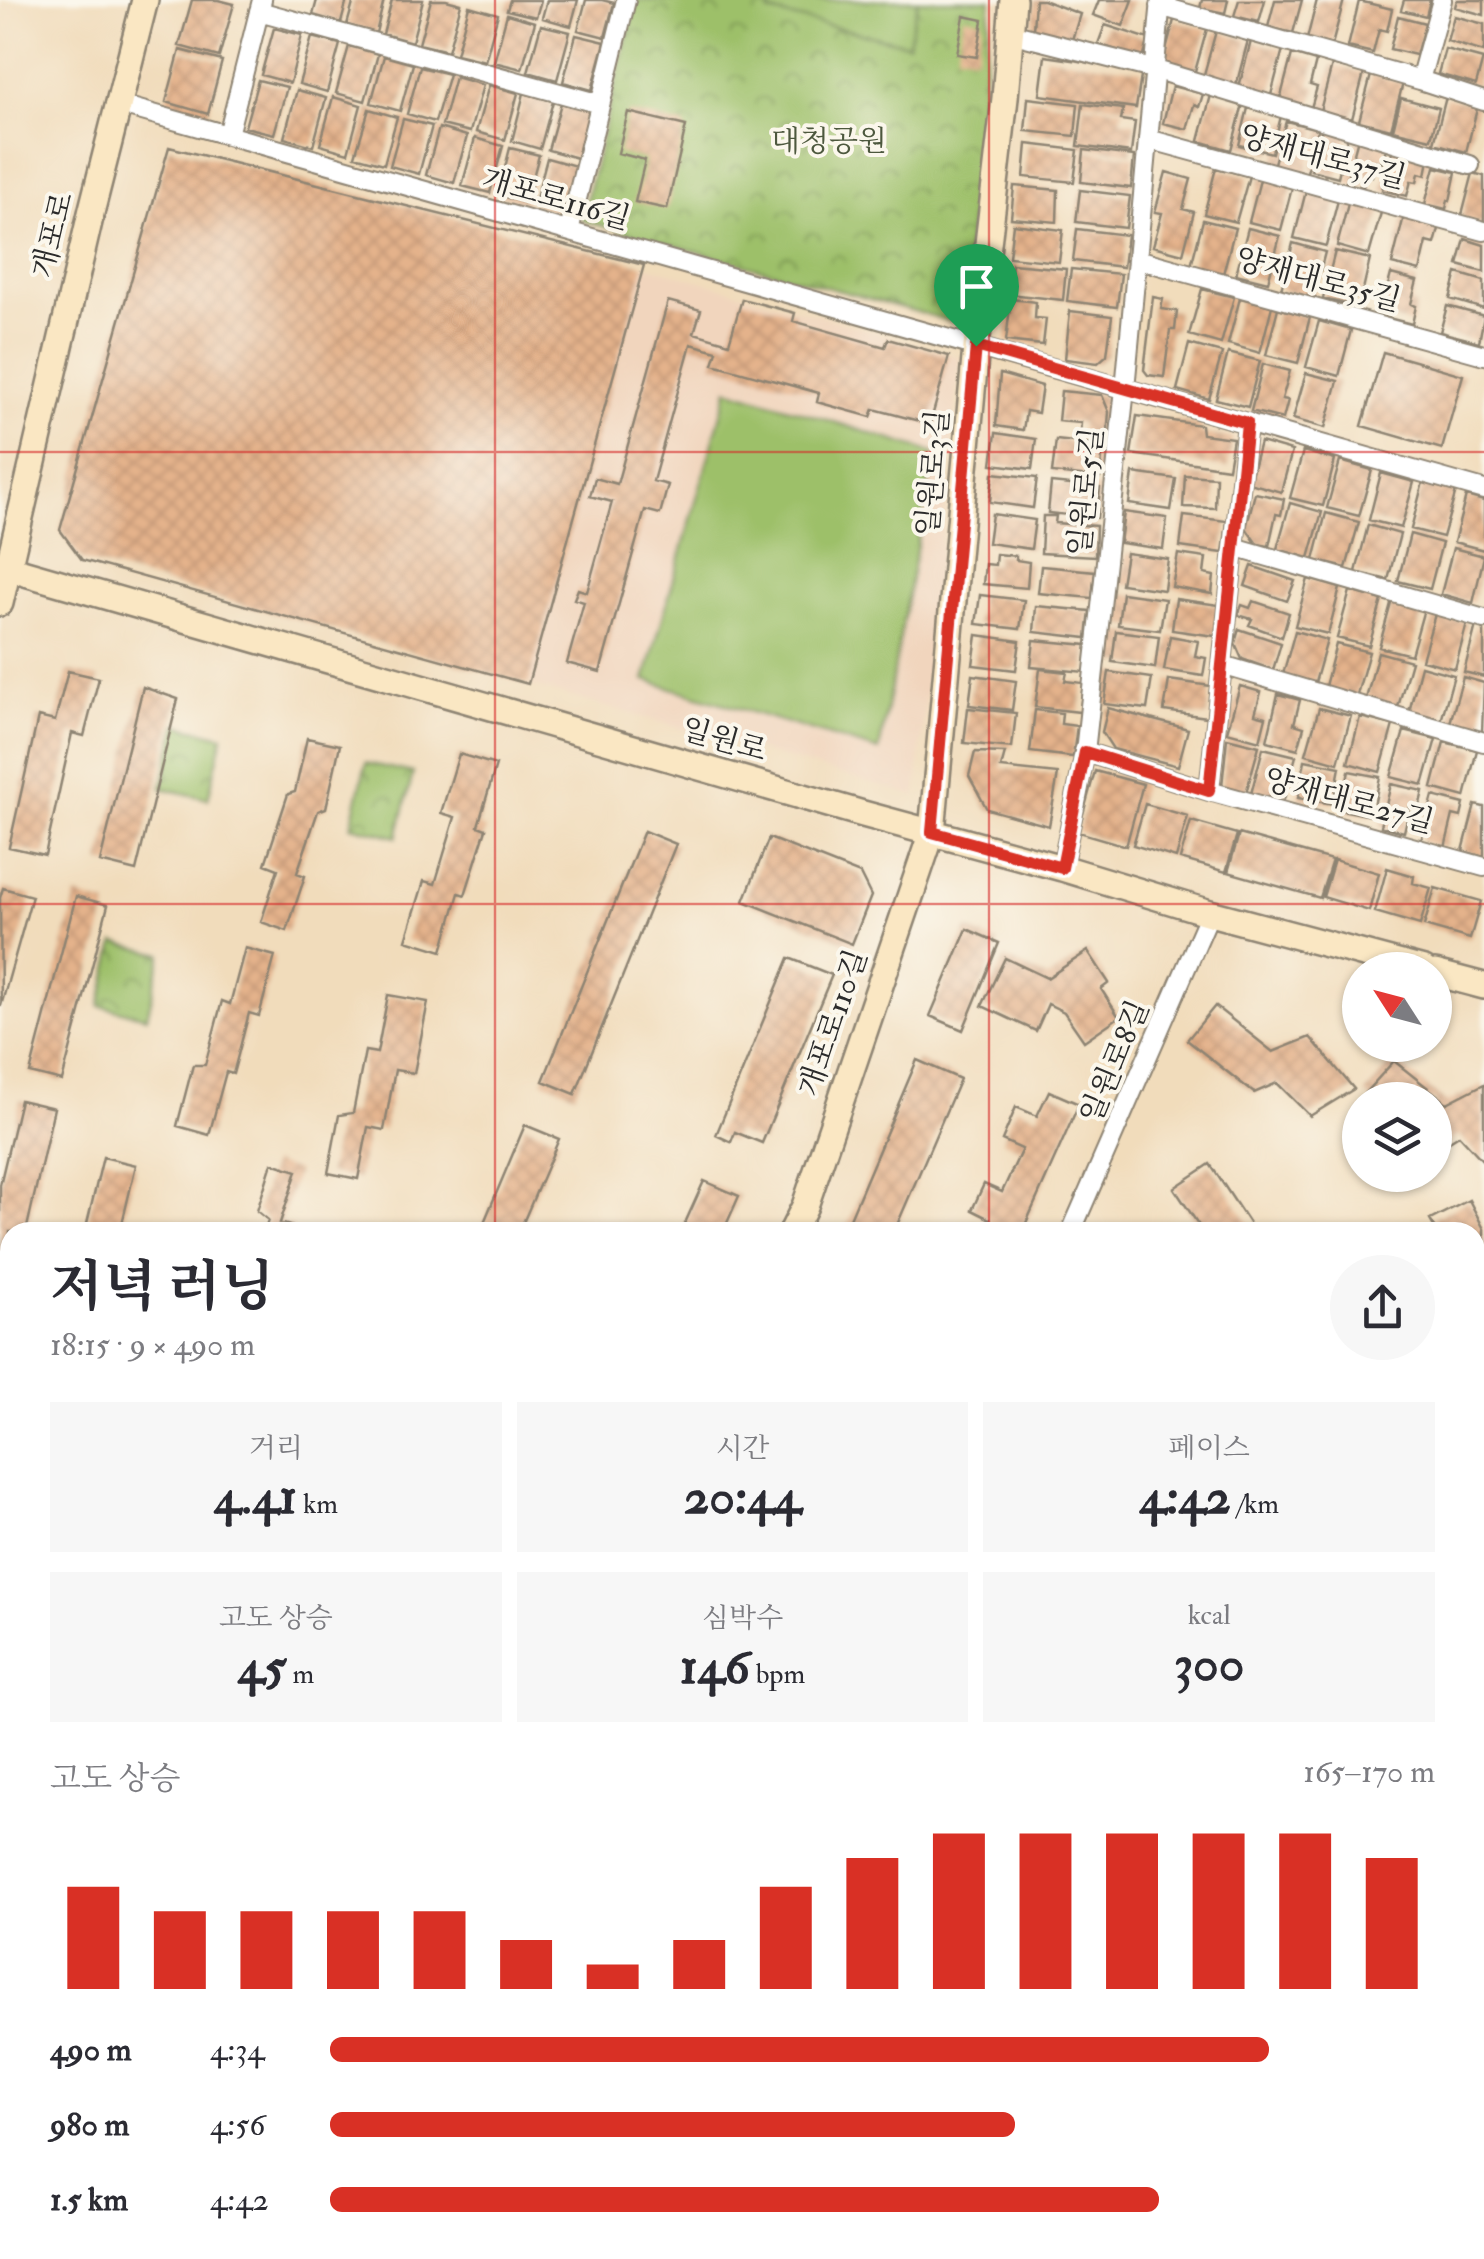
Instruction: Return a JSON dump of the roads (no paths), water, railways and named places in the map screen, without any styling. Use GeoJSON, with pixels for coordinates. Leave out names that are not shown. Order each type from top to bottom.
{"type":"FeatureCollection","features":[{"type":"Feature","properties":{"kind":"street","name":"개포로"},"geometry":{"type":"LineString","coordinates":[[0,603],[4,567],[145,0]]}},
{"type":"Feature","properties":{"kind":"street"},"geometry":{"type":"LineString","coordinates":[[569,231],[626,0]]}},
{"type":"Feature","properties":{"kind":"street","name":"일원로3길"},"geometry":{"type":"LineString","coordinates":[[932,832],[976,346],[1013,0]]}},
{"type":"Feature","properties":{"kind":"street"},"geometry":{"type":"LineString","coordinates":[[1420,80],[1442,0]]}},
{"type":"Feature","properties":{"kind":"street"},"geometry":{"type":"LineString","coordinates":[[1161,3],[1484,101]]}},
{"type":"Feature","properties":{"kind":"street","name":"일원로5길"},"geometry":{"type":"LineString","coordinates":[[1062,868],[1085,752],[1125,388],[1161,3]]}},
{"type":"Feature","properties":{"kind":"street"},"geometry":{"type":"LineString","coordinates":[[228,135],[260,6],[600,104]]}},
{"type":"Feature","properties":{"kind":"street"},"geometry":{"type":"LineString","coordinates":[[1010,33],[1153,69],[1470,165]]}},
{"type":"Feature","properties":{"kind":"street","name":"개포로116길"},"geometry":{"type":"LineString","coordinates":[[120,105],[1484,490]]}},
{"type":"Feature","properties":{"kind":"street","name":"양재대로37길"},"geometry":{"type":"LineString","coordinates":[[1148,138],[1484,231]]}},
{"type":"Feature","properties":{"kind":"street","name":"양재대로35길"},"geometry":{"type":"LineString","coordinates":[[1137,259],[1484,355]]}},
{"type":"Feature","properties":{"kind":"street"},"geometry":{"type":"LineString","coordinates":[[1209,791],[1247,423]]}},
{"type":"Feature","properties":{"kind":"street"},"geometry":{"type":"LineString","coordinates":[[1234,547],[1484,618]]}},
{"type":"Feature","properties":{"kind":"street","name":"일원로"},"geometry":{"type":"LineString","coordinates":[[4,567],[1356,952]]}},
{"type":"Feature","properties":{"kind":"street"},"geometry":{"type":"LineString","coordinates":[[1222,665],[1484,742]]}},
{"type":"Feature","properties":{"kind":"street","name":"양재대로27길"},"geometry":{"type":"LineString","coordinates":[[1085,752],[1209,791],[1484,867]]}},
{"type":"Feature","properties":{"kind":"street","name":"개포로110길"},"geometry":{"type":"LineString","coordinates":[[797,1222],[932,832]]}},
{"type":"Feature","properties":{"kind":"street","name":"일원로8길"},"geometry":{"type":"LineString","coordinates":[[1075,1222],[1210,913]]}},
{"type":"Feature","properties":{"kind":"street"},"geometry":{"type":"LineString","coordinates":[[1452,978],[1484,986]]}},
{"type":"Feature","properties":{"kind":"park label","name":"대청공원"},"geometry":{"type":"Point","coordinates":[829,141]}}]}
